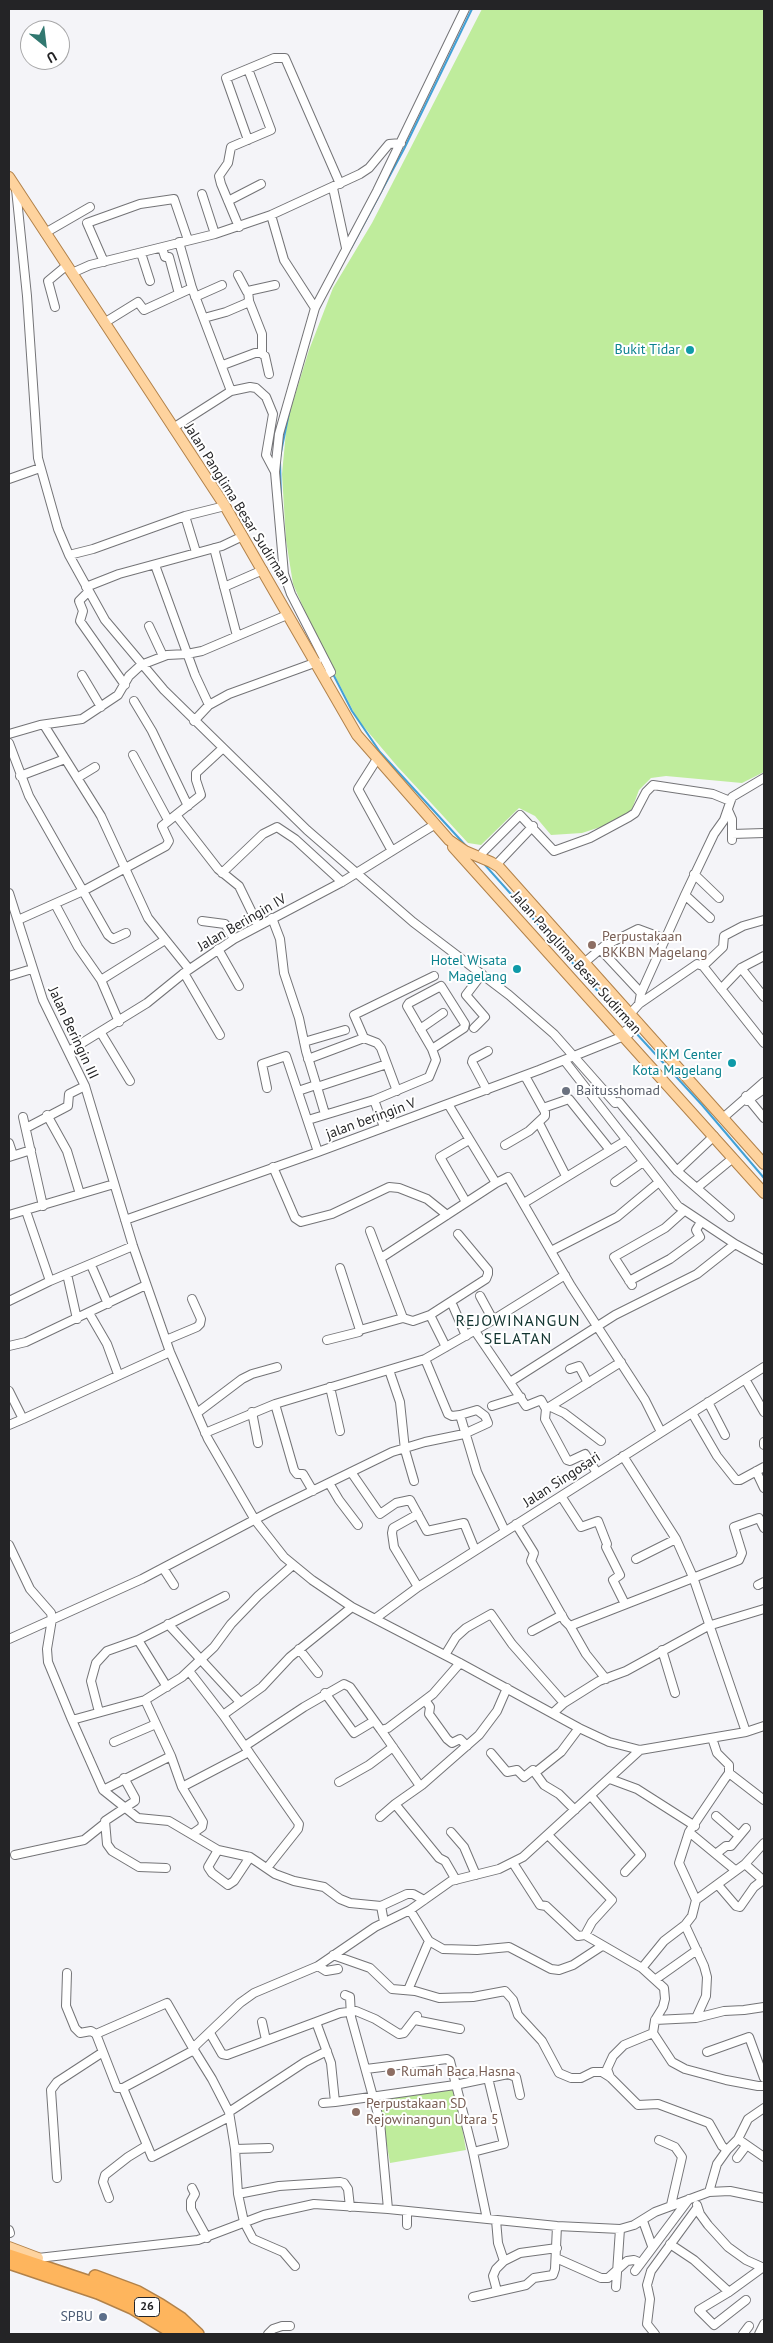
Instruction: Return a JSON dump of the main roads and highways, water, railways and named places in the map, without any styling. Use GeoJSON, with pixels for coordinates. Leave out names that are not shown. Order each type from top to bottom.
{"type":"FeatureCollection","features":[{"type":"Feature","properties":{"kind":"highway","name":"26"},"geometry":{"type":"LineString","coordinates":[[9,2255],[98,2290],[175,2334]]}},
{"type":"Feature","properties":{"kind":"highway"},"geometry":{"type":"LineString","coordinates":[[38,2258],[109,2280],[138,2292],[181,2318],[198,2334]]}},
{"type":"Feature","properties":{"kind":"highway","name":"26"},"geometry":{"type":"LineString","coordinates":[[9,2264],[137,2302],[168,2319],[189,2334]]}},
{"type":"Feature","properties":{"kind":"highway"},"geometry":{"type":"LineString","coordinates":[[9,2269],[49,2283],[98,2290]]}},
{"type":"Feature","properties":{"kind":"main road","name":"Jalan Panglima Besar Sudirman"},"geometry":{"type":"LineString","coordinates":[[9,177],[225,506],[317,662],[357,735],[474,871],[528,928],[764,1193]]}},
{"type":"Feature","properties":{"kind":"main road","name":"Jalan Panglima Besar Sudirman"},"geometry":{"type":"LineString","coordinates":[[448,840],[465,851],[496,865],[724,1117],[764,1164]]}},
{"type":"Feature","properties":{"kind":"main road"},"geometry":{"type":"LineString","coordinates":[[474,871],[481,858]]}},
{"type":"Feature","properties":{"kind":"main road"},"geometry":{"type":"LineString","coordinates":[[528,928],[542,916]]}},
{"type":"Feature","properties":{"kind":"main road"},"geometry":{"type":"LineString","coordinates":[[9,2247],[38,2258]]}},
{"type":"Feature","properties":{"kind":"waterway"},"geometry":{"type":"LineString","coordinates":[[351,248],[404,149],[472,9]]}},
{"type":"Feature","properties":{"kind":"waterway"},"geometry":{"type":"LineString","coordinates":[[280,457],[290,408]]}},
{"type":"Feature","properties":{"kind":"waterway"},"geometry":{"type":"LineString","coordinates":[[280,462],[281,497]]}},
{"type":"Feature","properties":{"kind":"waterway"},"geometry":{"type":"LineString","coordinates":[[333,674],[352,711],[380,752],[467,847]]}},
{"type":"Feature","properties":{"kind":"waterway"},"geometry":{"type":"LineString","coordinates":[[485,865],[628,1025]]}},
{"type":"Feature","properties":{"kind":"waterway"},"geometry":{"type":"LineString","coordinates":[[635,1032],[702,1105],[764,1178]]}},
{"type":"Feature","properties":{"kind":"place","name":"Bukit Tidar"},"geometry":{"type":"Point","coordinates":[690,350]}},
{"type":"Feature","properties":{"kind":"place","name":"Perpustakaan BKKBN Magelang"},"geometry":{"type":"Point","coordinates":[592,945]}},
{"type":"Feature","properties":{"kind":"place","name":"Hotel Wisata Magelang"},"geometry":{"type":"Point","coordinates":[517,969]}},
{"type":"Feature","properties":{"kind":"place","name":"IKM Center Kota Magelang"},"geometry":{"type":"Point","coordinates":[732,1063]}},
{"type":"Feature","properties":{"kind":"place","name":"Baitusshomad"},"geometry":{"type":"Point","coordinates":[566,1091]}},
{"type":"Feature","properties":{"kind":"place","name":"Rumah Baca Hasna"},"geometry":{"type":"Point","coordinates":[391,2072]}},
{"type":"Feature","properties":{"kind":"place","name":"Perpustakaan SD Rejowinangun Utara 5"},"geometry":{"type":"Point","coordinates":[356,2112]}},
{"type":"Feature","properties":{"kind":"place","name":"SPBU"},"geometry":{"type":"Point","coordinates":[103,2317]}},
{"type":"Feature","properties":{"kind":"district","name":"REJOWINANGUN SELATAN"},"geometry":{"type":"Point","coordinates":[518,1330]}}]}
